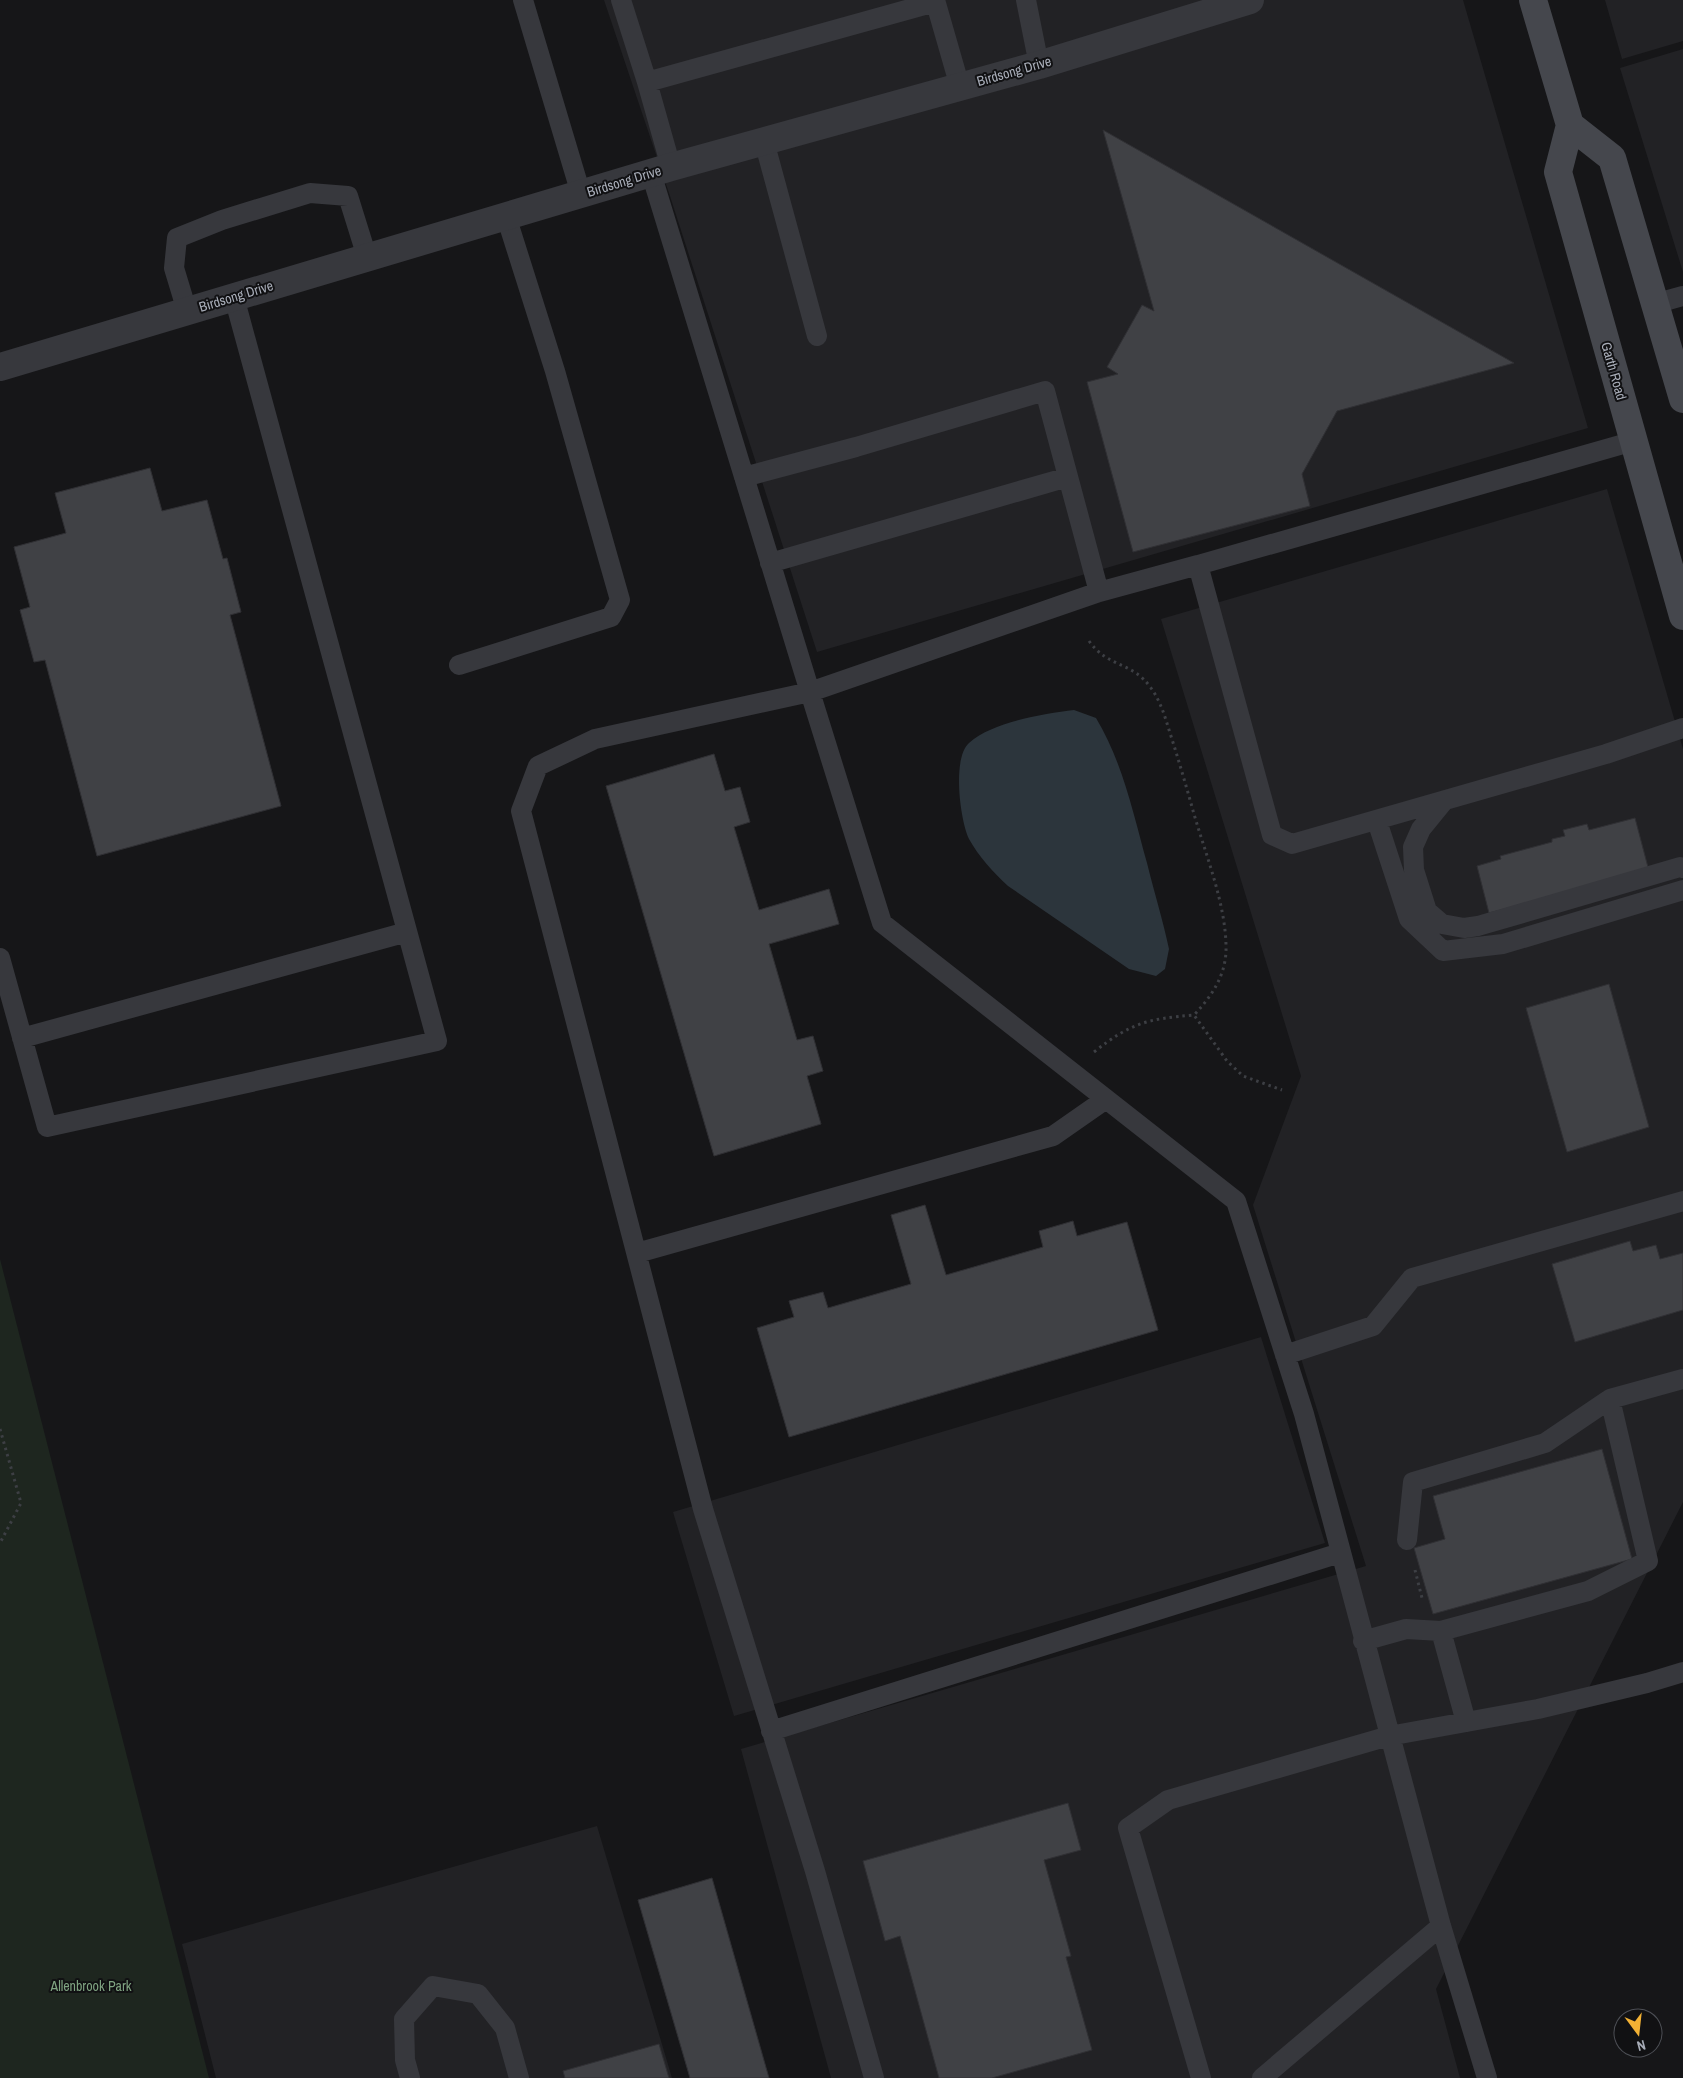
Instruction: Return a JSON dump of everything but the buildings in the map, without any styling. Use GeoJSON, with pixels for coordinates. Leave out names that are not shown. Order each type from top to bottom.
{"type":"FeatureCollection","features":[{"type":"Feature","properties":{"kind":"main road"},"geometry":{"type":"LineString","coordinates":[[1533,0],[1570,125],[1612,158],[1683,399]]}},
{"type":"Feature","properties":{"kind":"main road","name":"Garth Road"},"geometry":{"type":"LineString","coordinates":[[1570,125],[1558,172],[1683,616]]}},
{"type":"Feature","properties":{"kind":"street","name":"Birdsong Drive"},"geometry":{"type":"LineString","coordinates":[[0,367],[661,170],[1039,65],[1250,0]]}},
{"type":"Feature","properties":{"kind":"lane"},"geometry":{"type":"LineString","coordinates":[[523,0],[581,194]]}},
{"type":"Feature","properties":{"kind":"lane"},"geometry":{"type":"LineString","coordinates":[[621,0],[647,82],[661,170],[744,477],[882,923],[1236,1201],[1304,1414],[1441,1926],[1487,2078]]}},
{"type":"Feature","properties":{"kind":"lane"},"geometry":{"type":"LineString","coordinates":[[1026,0],[1039,65]]}},
{"type":"Feature","properties":{"kind":"lane"},"geometry":{"type":"LineString","coordinates":[[647,82],[935,1],[960,87]]}},
{"type":"Feature","properties":{"kind":"lane"},"geometry":{"type":"LineString","coordinates":[[764,141],[818,336]]}},
{"type":"Feature","properties":{"kind":"lane"},"geometry":{"type":"LineString","coordinates":[[187,311],[174,268],[177,238],[222,220],[310,193],[348,196],[367,257]]}},
{"type":"Feature","properties":{"kind":"lane"},"geometry":{"type":"LineString","coordinates":[[459,665],[610,618],[620,600],[555,371],[506,216]]}},
{"type":"Feature","properties":{"kind":"lane"},"geometry":{"type":"LineString","coordinates":[[1654,304],[1683,296]]}},
{"type":"Feature","properties":{"kind":"lane"},"geometry":{"type":"LineString","coordinates":[[0,958],[47,1127],[437,1041],[234,297]]}},
{"type":"Feature","properties":{"kind":"lane"},"geometry":{"type":"LineString","coordinates":[[744,477],[856,447],[1045,391],[1099,592]]}},
{"type":"Feature","properties":{"kind":"lane"},"geometry":{"type":"LineString","coordinates":[[874,2078],[815,1871],[703,1509],[521,811],[538,766],[594,740],[810,692],[1099,592],[1634,441]]}},
{"type":"Feature","properties":{"kind":"lane"},"geometry":{"type":"LineString","coordinates":[[770,563],[1068,477]]}},
{"type":"Feature","properties":{"kind":"lane"},"geometry":{"type":"LineString","coordinates":[[1198,565],[1272,835],[1292,844],[1606,754],[1683,728]]}},
{"type":"Feature","properties":{"kind":"lane"},"geometry":{"type":"LineString","coordinates":[[1443,802],[1421,828],[1413,847],[1414,870],[1427,911],[1442,924],[1464,928],[1478,926],[1680,867],[1683,868]]}},
{"type":"Feature","properties":{"kind":"lane"},"geometry":{"type":"LineString","coordinates":[[1377,821],[1409,919],[1443,951],[1503,944],[1683,890]]}},
{"type":"Feature","properties":{"kind":"lane"},"geometry":{"type":"LineString","coordinates":[[22,1038],[407,932]]}},
{"type":"Feature","properties":{"kind":"lane"},"geometry":{"type":"LineString","coordinates":[[637,1254],[1053,1136],[1106,1099]]}},
{"type":"Feature","properties":{"kind":"lane"},"geometry":{"type":"LineString","coordinates":[[1285,1355],[1373,1326],[1412,1278],[1683,1202]]}},
{"type":"Feature","properties":{"kind":"lane"},"geometry":{"type":"LineString","coordinates":[[1407,1540],[1413,1482],[1545,1443],[1610,1399],[1683,1379]]}},
{"type":"Feature","properties":{"kind":"lane"},"geometry":{"type":"LineString","coordinates":[[1363,1640],[1406,1629],[1436,1630],[1588,1590],[1648,1561],[1610,1399]]}},
{"type":"Feature","properties":{"kind":"lane"},"geometry":{"type":"LineString","coordinates":[[771,1731],[1340,1553]]}},
{"type":"Feature","properties":{"kind":"lane"},"geometry":{"type":"LineString","coordinates":[[1436,1630],[1466,1722]]}},
{"type":"Feature","properties":{"kind":"lane"},"geometry":{"type":"LineString","coordinates":[[1201,2078],[1128,1828],[1168,1800],[1389,1736],[1538,1709],[1647,1683],[1683,1672]]}},
{"type":"Feature","properties":{"kind":"lane"},"geometry":{"type":"LineString","coordinates":[[1262,2078],[1441,1926]]}},
{"type":"Feature","properties":{"kind":"lane"},"geometry":{"type":"LineString","coordinates":[[410,2078],[406,2060],[404,2019],[433,1986],[478,1994],[505,2028],[519,2078]]}},
{"type":"Feature","properties":{"kind":"path"},"geometry":{"type":"LineString","coordinates":[[1072,1073],[1092,1053],[1117,1034],[1142,1022],[1194,1014],[1208,1000],[1217,986],[1226,952],[1223,925],[1212,876],[1161,702],[1140,674],[1110,661],[1097,652],[1089,641]]}},
{"type":"Feature","properties":{"kind":"path"},"geometry":{"type":"LineString","coordinates":[[1194,1014],[1227,1062],[1243,1076],[1282,1090]]}},
{"type":"Feature","properties":{"kind":"path"},"geometry":{"type":"LineString","coordinates":[[0,1429],[21,1503],[0,1543]]}},
{"type":"Feature","properties":{"kind":"path"},"geometry":{"type":"LineString","coordinates":[[1407,1540],[1436,1630]]}},
{"type":"Feature","properties":{"kind":"shaded area"},"geometry":{"type":"Polygon","coordinates":[[[604,0],[1463,0],[1588,428],[817,652],[669,193],[604,0]]]}},
{"type":"Feature","properties":{"kind":"shaded area"},"geometry":{"type":"Polygon","coordinates":[[[1605,0],[1683,0],[1683,41],[1622,59],[1605,0]]]}},
{"type":"Feature","properties":{"kind":"shaded area"},"geometry":{"type":"Polygon","coordinates":[[[1683,49],[1683,272],[1620,68],[1683,49]]]}},
{"type":"Feature","properties":{"kind":"shaded area"},"geometry":{"type":"Polygon","coordinates":[[[1607,489],[1683,749],[1683,1502],[1436,1989],[1460,2078],[831,2078],[741,1749],[1366,1566],[1253,1205],[1301,1076],[1161,619],[1607,489]]]}},
{"type":"Feature","properties":{"kind":"shaded area"},"geometry":{"type":"Polygon","coordinates":[[[1074,710],[1096,718],[1113,753],[1126,789],[1169,949],[1165,969],[1156,976],[1129,969],[1008,886],[992,870],[973,846],[966,830],[959,789],[959,775],[964,751],[969,743],[1004,724],[1074,710]]]}},
{"type":"Feature","properties":{"kind":"shaded area"},"geometry":{"type":"Polygon","coordinates":[[[1261,1337],[1325,1543],[734,1716],[673,1512],[1261,1337]]]}},
{"type":"Feature","properties":{"kind":"shaded area"},"geometry":{"type":"Polygon","coordinates":[[[597,1826],[672,2078],[216,2078],[182,1944],[597,1826]]]}},
{"type":"Feature","properties":{"kind":"green space","name":"Allenbrook Park"},"geometry":{"type":"Polygon","coordinates":[[[0,1259],[209,2078],[0,2078],[0,1259]]]}}]}
